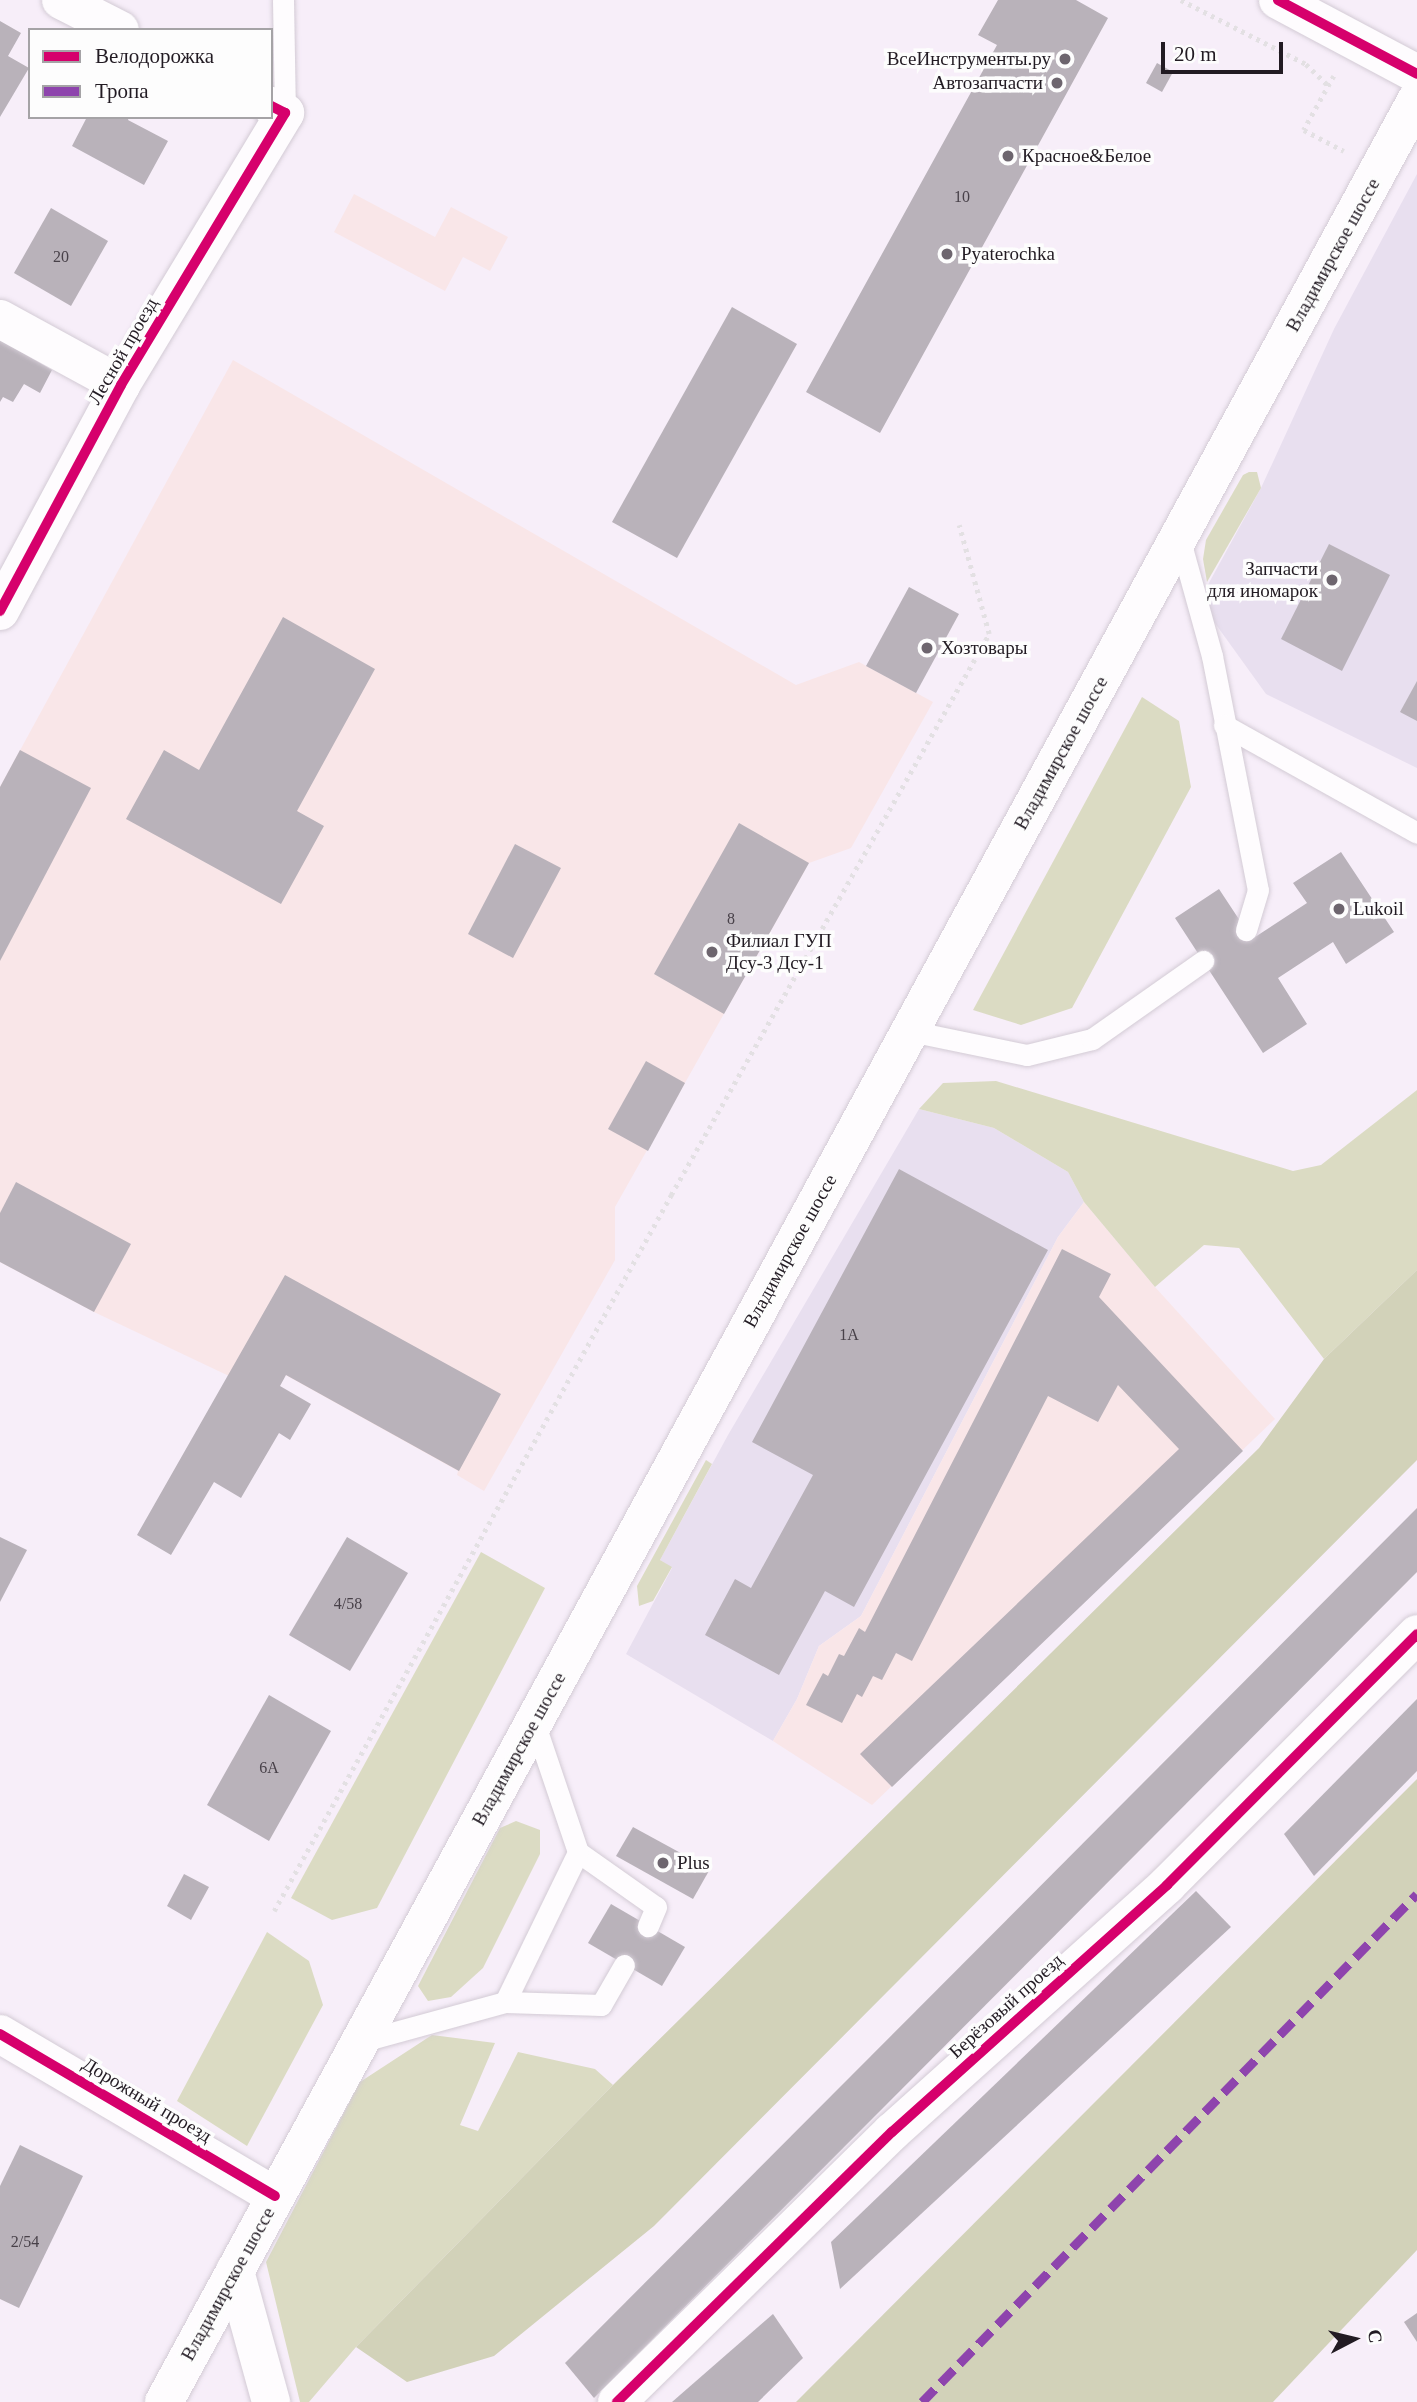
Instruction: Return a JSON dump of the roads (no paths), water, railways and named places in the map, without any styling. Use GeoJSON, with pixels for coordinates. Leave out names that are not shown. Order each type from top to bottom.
{"type":"FeatureCollection","features":[{"type":"Feature","properties":{"kind":"main road"},"geometry":{"type":"LineString","coordinates":[[61,0],[116,28]]}},
{"type":"Feature","properties":{"kind":"main road"},"geometry":{"type":"LineString","coordinates":[[1278,0],[1417,74]]}},
{"type":"Feature","properties":{"kind":"main road","name":"Владимирское шоссе"},"geometry":{"type":"LineString","coordinates":[[164,2402],[1417,99]]}},
{"type":"Feature","properties":{"kind":"main road","name":"Лесной проезд"},"geometry":{"type":"LineString","coordinates":[[0,611],[121,385],[273,119]]}},
{"type":"Feature","properties":{"kind":"main road"},"geometry":{"type":"LineString","coordinates":[[0,319],[121,385]]}},
{"type":"Feature","properties":{"kind":"main road","name":"Берёзовый проезд"},"geometry":{"type":"LineString","coordinates":[[617,2402],[892,2132],[1167,1885],[1417,1634]]}},
{"type":"Feature","properties":{"kind":"main road","name":"Дорожный проезд"},"geometry":{"type":"LineString","coordinates":[[0,2034],[275,2196]]}},
{"type":"Feature","properties":{"kind":"main road"},"geometry":{"type":"LineString","coordinates":[[235,2271],[271,2402]]}},
{"type":"Feature","properties":{"kind":"lane"},"geometry":{"type":"LineString","coordinates":[[278,110],[282,0]]}},
{"type":"Feature","properties":{"kind":"lane"},"geometry":{"type":"LineString","coordinates":[[1179,537],[1212,656],[1258,890],[1246,930]]}},
{"type":"Feature","properties":{"kind":"lane"},"geometry":{"type":"LineString","coordinates":[[1224,724],[1417,833]]}},
{"type":"Feature","properties":{"kind":"lane"},"geometry":{"type":"LineString","coordinates":[[910,1031],[1027,1055],[1092,1039],[1203,961]]}},
{"type":"Feature","properties":{"kind":"lane"},"geometry":{"type":"LineString","coordinates":[[534,1722],[578,1852],[656,1907],[648,1926]]}},
{"type":"Feature","properties":{"kind":"lane"},"geometry":{"type":"LineString","coordinates":[[505,2002],[578,1852]]}},
{"type":"Feature","properties":{"kind":"lane"},"geometry":{"type":"LineString","coordinates":[[359,2042],[505,2002],[601,2005],[624,1965]]}},
{"type":"Feature","properties":{"kind":"place","name":"ВсеИнструменты.ру"},"geometry":{"type":"Point","coordinates":[1065,59]}},
{"type":"Feature","properties":{"kind":"place","name":"Автозапчасти"},"geometry":{"type":"Point","coordinates":[1057,83]}},
{"type":"Feature","properties":{"kind":"place","name":"Красное&Белое"},"geometry":{"type":"Point","coordinates":[1008,156]}},
{"type":"Feature","properties":{"kind":"place","name":"Pyaterochka"},"geometry":{"type":"Point","coordinates":[947,254]}},
{"type":"Feature","properties":{"kind":"place","name":"Запчасти для иномарок"},"geometry":{"type":"Point","coordinates":[1332,580]}},
{"type":"Feature","properties":{"kind":"place","name":"Хозтовары"},"geometry":{"type":"Point","coordinates":[927,648]}},
{"type":"Feature","properties":{"kind":"place","name":"Lukoil"},"geometry":{"type":"Point","coordinates":[1339,909]}},
{"type":"Feature","properties":{"kind":"place","name":"Филиал ГУП Дсу-3 Дсу-1"},"geometry":{"type":"Point","coordinates":[712,952]}},
{"type":"Feature","properties":{"kind":"place","name":"Plus"},"geometry":{"type":"Point","coordinates":[663,1863]}}]}
